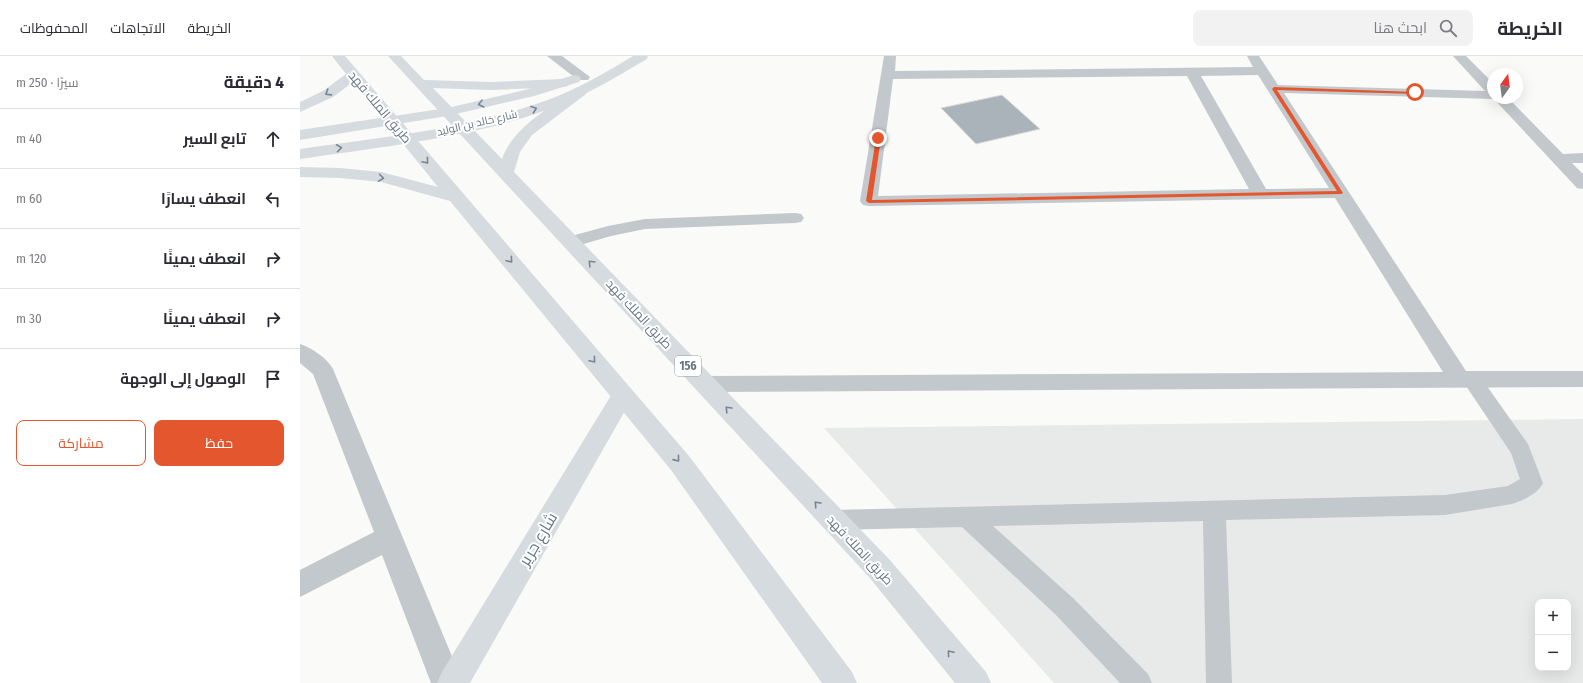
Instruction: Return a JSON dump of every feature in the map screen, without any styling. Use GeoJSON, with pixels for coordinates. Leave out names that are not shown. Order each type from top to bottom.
{"type":"FeatureCollection","features":[{"type":"Feature","properties":{"kind":"main road","name":"طريق الملك فهد"},"geometry":{"type":"LineString","coordinates":[[338,56],[680,462],[841,683]]}},
{"type":"Feature","properties":{"kind":"main road","name":"طريق الملك فهد"},"geometry":{"type":"LineString","coordinates":[[394,56],[879,568],[975,683]]}},
{"type":"Feature","properties":{"kind":"main road","name":"شارع خالد بن الوليد"},"geometry":{"type":"LineString","coordinates":[[300,154],[463,129],[528,111],[582,84],[602,69],[624,56]]}},
{"type":"Feature","properties":{"kind":"main road","name":"شارع خالد بن الوليد"},"geometry":{"type":"LineString","coordinates":[[300,135],[447,112],[563,82],[582,84],[607,78],[642,56]]}},
{"type":"Feature","properties":{"kind":"main road"},"geometry":{"type":"LineString","coordinates":[[300,108],[328,94],[354,75]]}},
{"type":"Feature","properties":{"kind":"main road"},"geometry":{"type":"LineString","coordinates":[[421,84],[491,86],[563,82]]}},
{"type":"Feature","properties":{"kind":"main road"},"geometry":{"type":"LineString","coordinates":[[505,173],[512,152],[527,132],[582,84]]}},
{"type":"Feature","properties":{"kind":"main road"},"geometry":{"type":"LineString","coordinates":[[300,172],[326,172],[379,177],[406,182],[456,197]]}},
{"type":"Feature","properties":{"kind":"main road","name":"شارع جرير"},"geometry":{"type":"LineString","coordinates":[[453,683],[624,395]]}},
{"type":"Feature","properties":{"kind":"street"},"geometry":{"type":"LineString","coordinates":[[554,56],[582,84]]}},
{"type":"Feature","properties":{"kind":"street"},"geometry":{"type":"LineString","coordinates":[[890,56],[869,201],[1341,193]]}},
{"type":"Feature","properties":{"kind":"street"},"geometry":{"type":"LineString","coordinates":[[1253,56],[1341,193],[1466,380]]}},
{"type":"Feature","properties":{"kind":"street"},"geometry":{"type":"LineString","coordinates":[[1459,56],[1487,85]]}},
{"type":"Feature","properties":{"kind":"street"},"geometry":{"type":"LineString","coordinates":[[888,75],[1263,71]]}},
{"type":"Feature","properties":{"kind":"street"},"geometry":{"type":"LineString","coordinates":[[1192,72],[1260,194]]}},
{"type":"Feature","properties":{"kind":"street"},"geometry":{"type":"LineString","coordinates":[[1274,89],[1487,95]]}},
{"type":"Feature","properties":{"kind":"street"},"geometry":{"type":"LineString","coordinates":[[1506,104],[1583,184]]}},
{"type":"Feature","properties":{"kind":"street"},"geometry":{"type":"LineString","coordinates":[[1559,159],[1583,158]]}},
{"type":"Feature","properties":{"kind":"street"},"geometry":{"type":"LineString","coordinates":[[570,242],[608,231],[645,224],[795,218]]}},
{"type":"Feature","properties":{"kind":"street"},"geometry":{"type":"LineString","coordinates":[[300,352],[322,369],[447,683]]}},
{"type":"Feature","properties":{"kind":"street"},"geometry":{"type":"LineString","coordinates":[[705,384],[1583,379]]}},
{"type":"Feature","properties":{"kind":"street"},"geometry":{"type":"LineString","coordinates":[[300,584],[389,538]]}},
{"type":"Feature","properties":{"kind":"lane"},"geometry":{"type":"LineString","coordinates":[[833,520],[1445,505],[1512,495],[1532,483],[1521,450],[1466,380]]}},
{"type":"Feature","properties":{"kind":"lane"},"geometry":{"type":"LineString","coordinates":[[1214,511],[1219,683]]}},
{"type":"Feature","properties":{"kind":"lane"},"geometry":{"type":"LineString","coordinates":[[967,517],[1065,607],[1139,683]]}},
{"type":"Feature","properties":{"kind":"shaded area"},"geometry":{"type":"Polygon","coordinates":[[[1583,419],[1583,683],[1054,683],[824,428],[1583,419]]]}},
{"type":"Feature","properties":{"kind":"building"},"geometry":{"type":"Polygon","coordinates":[[[1002,95],[1040,129],[976,144],[941,108],[1002,95]]]}},
{"type":"Feature","properties":{"kind":"route"},"geometry":{"type":"LineString","coordinates":[[878,138],[869,201],[1341,193],[1274,89],[1415,92]]}}]}
